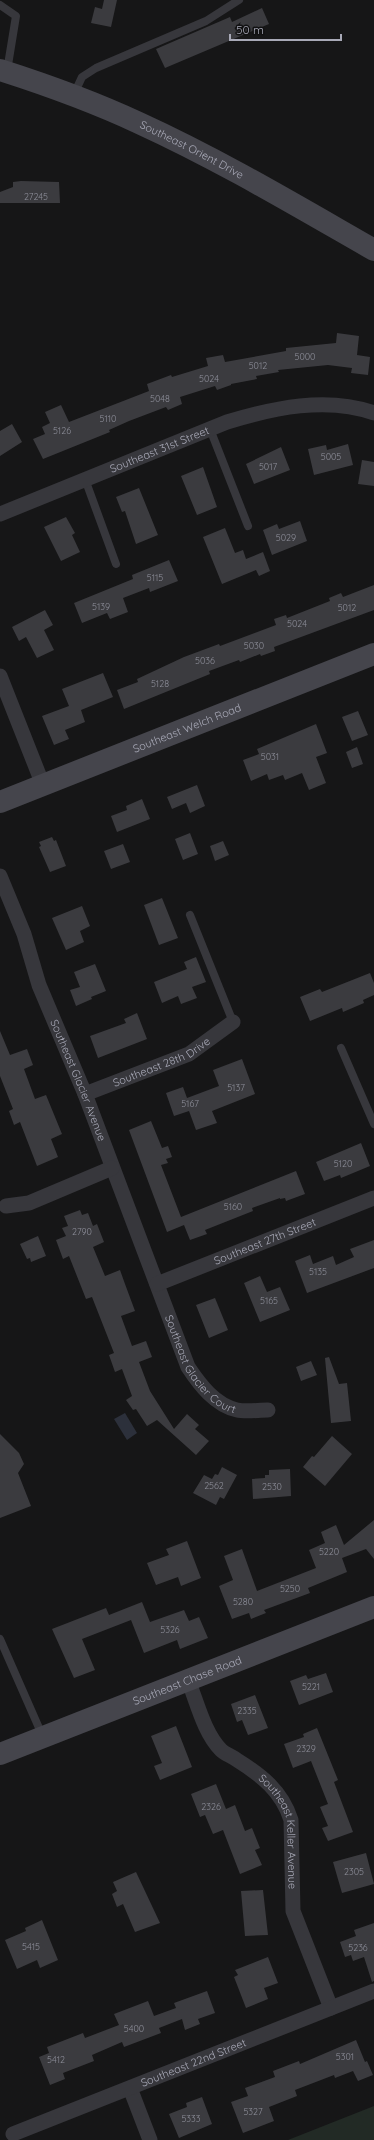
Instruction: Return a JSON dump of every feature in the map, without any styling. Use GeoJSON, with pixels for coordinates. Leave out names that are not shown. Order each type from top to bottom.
{"type":"FeatureCollection","features":[{"type":"Feature","properties":{"kind":"street","name":"Southeast Orient Drive"},"geometry":{"type":"LineString","coordinates":[[3,71],[73,96],[139,123],[181,143],[374,250]]}},
{"type":"Feature","properties":{"kind":"street","name":"Southeast 31st Street"},"geometry":{"type":"LineString","coordinates":[[0,514],[210,429],[265,412],[291,407],[325,405],[365,410],[374,413]]}},
{"type":"Feature","properties":{"kind":"street","name":"Southeast Welch Road"},"geometry":{"type":"LineString","coordinates":[[0,802],[374,654]]}},
{"type":"Feature","properties":{"kind":"street"},"geometry":{"type":"LineString","coordinates":[[0,676],[43,785]]}},
{"type":"Feature","properties":{"kind":"street","name":"Southeast Glacier Avenue"},"geometry":{"type":"LineString","coordinates":[[0,876],[24,934],[39,985],[85,1094],[156,1284]]}},
{"type":"Feature","properties":{"kind":"street","name":"Southeast 28th Drive"},"geometry":{"type":"LineString","coordinates":[[85,1094],[189,1054],[233,1022]]}},
{"type":"Feature","properties":{"kind":"street"},"geometry":{"type":"LineString","coordinates":[[6,1206],[29,1203],[112,1168]]}},
{"type":"Feature","properties":{"kind":"street","name":"Southeast 27th Street"},"geometry":{"type":"LineString","coordinates":[[156,1284],[374,1198]]}},
{"type":"Feature","properties":{"kind":"street","name":"Southeast Glacier Court"},"geometry":{"type":"LineString","coordinates":[[156,1284],[188,1367],[197,1381],[209,1394],[222,1403],[237,1410],[268,1410]]}},
{"type":"Feature","properties":{"kind":"street","name":"Southeast Chase Road"},"geometry":{"type":"LineString","coordinates":[[0,1754],[374,1607]]}},
{"type":"Feature","properties":{"kind":"street","name":"Southeast Keller Avenue"},"geometry":{"type":"LineString","coordinates":[[188,1680],[207,1726],[217,1745],[222,1751],[261,1776],[276,1790],[286,1806],[290,1820],[293,1911],[331,2008]]}},
{"type":"Feature","properties":{"kind":"street","name":"Southeast 22nd Street"},"geometry":{"type":"LineString","coordinates":[[13,2134],[374,1992]]}},
{"type":"Feature","properties":{"kind":"street"},"geometry":{"type":"LineString","coordinates":[[130,2088],[150,2140]]}},
{"type":"Feature","properties":{"kind":"lane"},"geometry":{"type":"LineString","coordinates":[[73,96],[82,77],[96,68],[206,21],[239,2],[239,0]]}},
{"type":"Feature","properties":{"kind":"lane"},"geometry":{"type":"LineString","coordinates":[[0,6],[16,16],[3,71]]}},
{"type":"Feature","properties":{"kind":"lane"},"geometry":{"type":"LineString","coordinates":[[210,429],[248,526]]}},
{"type":"Feature","properties":{"kind":"lane"},"geometry":{"type":"LineString","coordinates":[[85,479],[116,564]]}},
{"type":"Feature","properties":{"kind":"lane"},"geometry":{"type":"LineString","coordinates":[[190,915],[233,1022]]}},
{"type":"Feature","properties":{"kind":"lane"},"geometry":{"type":"LineString","coordinates":[[341,1048],[374,1124]]}},
{"type":"Feature","properties":{"kind":"lane"},"geometry":{"type":"LineString","coordinates":[[0,1639],[43,1737]]}},
{"type":"Feature","properties":{"kind":"shaded area"},"geometry":{"type":"Polygon","coordinates":[[[125,1413],[137,1433],[127,1440],[114,1419],[125,1413]]]}},
{"type":"Feature","properties":{"kind":"shaded area"},"geometry":{"type":"Polygon","coordinates":[[[374,2106],[374,2140],[288,2140],[374,2106]]]}},
{"type":"Feature","properties":{"kind":"building"},"geometry":{"type":"Polygon","coordinates":[[[104,0],[117,0],[111,27],[91,23],[95,7],[102,9],[104,0]]]}},
{"type":"Feature","properties":{"kind":"building"},"geometry":{"type":"Polygon","coordinates":[[[262,8],[269,24],[165,68],[156,49],[230,17],[232,22],[262,8]]]}},
{"type":"Feature","properties":{"kind":"building"},"geometry":{"type":"Polygon","coordinates":[[[13,182],[59,182],[60,203],[0,203],[0,192],[13,187],[13,182]]]}},
{"type":"Feature","properties":{"kind":"building"},"geometry":{"type":"Polygon","coordinates":[[[337,333],[359,336],[357,355],[370,357],[368,375],[351,373],[352,368],[328,365],[278,370],[279,372],[256,376],[257,379],[231,384],[217,390],[215,386],[180,397],[182,404],[168,410],[166,407],[129,421],[109,430],[110,432],[43,459],[33,439],[45,434],[42,427],[50,423],[45,412],[61,405],[69,422],[149,391],[147,384],[171,375],[172,377],[208,366],[206,358],[223,355],[225,362],[286,351],[286,348],[336,343],[337,333]]]}},
{"type":"Feature","properties":{"kind":"building"},"geometry":{"type":"Polygon","coordinates":[[[12,424],[22,442],[0,456],[0,431],[12,424]]]}},
{"type":"Feature","properties":{"kind":"building"},"geometry":{"type":"Polygon","coordinates":[[[348,444],[353,465],[314,475],[308,449],[326,445],[327,450],[348,444]]]}},
{"type":"Feature","properties":{"kind":"building"},"geometry":{"type":"Polygon","coordinates":[[[281,447],[290,470],[254,484],[246,464],[281,447]]]}},
{"type":"Feature","properties":{"kind":"building"},"geometry":{"type":"Polygon","coordinates":[[[362,460],[374,462],[374,486],[358,484],[362,460]]]}},
{"type":"Feature","properties":{"kind":"building"},"geometry":{"type":"Polygon","coordinates":[[[203,467],[217,507],[197,515],[181,476],[203,467]]]}},
{"type":"Feature","properties":{"kind":"building"},"geometry":{"type":"Polygon","coordinates":[[[139,488],[158,535],[136,544],[125,511],[122,512],[116,497],[139,488]]]}},
{"type":"Feature","properties":{"kind":"building"},"geometry":{"type":"Polygon","coordinates":[[[66,517],[75,533],[72,535],[80,552],[61,561],[44,527],[66,517]]]}},
{"type":"Feature","properties":{"kind":"building"},"geometry":{"type":"Polygon","coordinates":[[[300,521],[307,541],[272,555],[263,530],[277,524],[279,529],[300,521]]]}},
{"type":"Feature","properties":{"kind":"building"},"geometry":{"type":"Polygon","coordinates":[[[225,528],[235,553],[243,550],[246,559],[263,552],[270,571],[259,576],[256,570],[222,584],[203,537],[225,528]]]}},
{"type":"Feature","properties":{"kind":"building"},"geometry":{"type":"Polygon","coordinates":[[[169,560],[178,581],[150,592],[149,588],[123,598],[128,612],[110,619],[107,613],[82,623],[74,603],[133,579],[132,575],[169,560]]]}},
{"type":"Feature","properties":{"kind":"building"},"geometry":{"type":"Polygon","coordinates":[[[374,585],[374,610],[274,647],[275,651],[261,656],[260,654],[240,662],[239,660],[209,671],[210,674],[124,709],[117,690],[138,682],[137,679],[184,657],[219,644],[220,646],[276,625],[274,619],[286,615],[287,618],[330,601],[329,598],[341,593],[343,597],[374,585]]]}},
{"type":"Feature","properties":{"kind":"building"},"geometry":{"type":"Polygon","coordinates":[[[45,610],[53,625],[44,630],[54,650],[37,658],[26,637],[19,641],[12,627],[45,610]]]}},
{"type":"Feature","properties":{"kind":"building"},"geometry":{"type":"Polygon","coordinates":[[[103,673],[113,697],[81,710],[85,722],[65,730],[69,739],[54,745],[42,716],[69,706],[62,689],[103,673]]]}},
{"type":"Feature","properties":{"kind":"building"},"geometry":{"type":"Polygon","coordinates":[[[358,711],[368,735],[352,741],[342,717],[358,711]]]}},
{"type":"Feature","properties":{"kind":"building"},"geometry":{"type":"Polygon","coordinates":[[[316,724],[327,753],[316,757],[326,783],[309,790],[302,773],[285,780],[283,775],[269,780],[267,774],[251,781],[243,760],[259,754],[257,749],[316,724]]]}},
{"type":"Feature","properties":{"kind":"building"},"geometry":{"type":"Polygon","coordinates":[[[357,747],[363,764],[352,768],[346,752],[357,747]]]}},
{"type":"Feature","properties":{"kind":"building"},"geometry":{"type":"Polygon","coordinates":[[[197,785],[205,806],[190,813],[186,803],[172,809],[167,797],[197,785]]]}},
{"type":"Feature","properties":{"kind":"building"},"geometry":{"type":"Polygon","coordinates":[[[142,799],[150,819],[117,832],[111,816],[127,810],[126,806],[142,799]]]}},
{"type":"Feature","properties":{"kind":"building"},"geometry":{"type":"Polygon","coordinates":[[[190,833],[198,854],[183,860],[175,839],[190,833]]]}},
{"type":"Feature","properties":{"kind":"building"},"geometry":{"type":"Polygon","coordinates":[[[52,837],[54,841],[56,840],[66,866],[50,872],[39,847],[41,846],[39,842],[52,837]]]}},
{"type":"Feature","properties":{"kind":"building"},"geometry":{"type":"Polygon","coordinates":[[[223,841],[229,855],[215,861],[210,846],[223,841]]]}},
{"type":"Feature","properties":{"kind":"building"},"geometry":{"type":"Polygon","coordinates":[[[123,844],[130,862],[111,869],[104,851],[123,844]]]}},
{"type":"Feature","properties":{"kind":"building"},"geometry":{"type":"Polygon","coordinates":[[[162,898],[178,938],[159,945],[144,905],[162,898]]]}},
{"type":"Feature","properties":{"kind":"building"},"geometry":{"type":"Polygon","coordinates":[[[82,906],[90,926],[80,931],[84,942],[66,950],[52,918],[82,906]]]}},
{"type":"Feature","properties":{"kind":"building"},"geometry":{"type":"Polygon","coordinates":[[[196,957],[206,982],[192,987],[197,998],[181,1004],[178,996],[162,1003],[154,982],[187,969],[184,962],[196,957]]]}},
{"type":"Feature","properties":{"kind":"building"},"geometry":{"type":"Polygon","coordinates":[[[95,964],[106,991],[91,997],[92,999],[76,1006],[70,990],[80,987],[74,972],[95,964]]]}},
{"type":"Feature","properties":{"kind":"building"},"geometry":{"type":"Polygon","coordinates":[[[370,973],[374,983],[374,995],[363,1000],[364,1003],[343,1012],[342,1008],[310,1021],[300,997],[320,989],[322,992],[370,973]]]}},
{"type":"Feature","properties":{"kind":"building"},"geometry":{"type":"Polygon","coordinates":[[[137,1013],[147,1039],[98,1058],[90,1036],[126,1023],[124,1019],[137,1013]]]}},
{"type":"Feature","properties":{"kind":"building"},"geometry":{"type":"Polygon","coordinates":[[[0,1031],[10,1055],[27,1049],[33,1065],[24,1069],[35,1099],[46,1095],[62,1134],[51,1139],[58,1157],[37,1166],[20,1122],[14,1125],[9,1111],[13,1109],[0,1076],[0,1031]]]}},
{"type":"Feature","properties":{"kind":"building"},"geometry":{"type":"Polygon","coordinates":[[[242,1059],[255,1094],[212,1111],[217,1123],[196,1130],[189,1111],[174,1116],[166,1093],[183,1087],[187,1098],[219,1086],[213,1070],[242,1059]]]}},
{"type":"Feature","properties":{"kind":"building"},"geometry":{"type":"Polygon","coordinates":[[[151,1121],[162,1148],[168,1146],[172,1157],[166,1159],[168,1163],[161,1165],[181,1217],[296,1171],[305,1194],[286,1201],[285,1198],[280,1198],[252,1208],[253,1211],[205,1230],[207,1234],[190,1240],[184,1225],[167,1232],[129,1130],[151,1121]]]}},
{"type":"Feature","properties":{"kind":"building"},"geometry":{"type":"Polygon","coordinates":[[[361,1143],[370,1166],[341,1178],[340,1175],[324,1181],[316,1162],[361,1143]]]}},
{"type":"Feature","properties":{"kind":"building"},"geometry":{"type":"Polygon","coordinates":[[[80,1210],[82,1215],[88,1213],[93,1226],[97,1224],[104,1242],[93,1247],[105,1276],[120,1270],[135,1311],[121,1316],[132,1346],[146,1341],[152,1357],[139,1362],[150,1391],[174,1429],[187,1414],[199,1425],[195,1429],[209,1441],[196,1455],[157,1420],[147,1426],[136,1409],[133,1410],[126,1400],[132,1396],[122,1369],[115,1372],[109,1355],[114,1353],[92,1297],[86,1299],[69,1256],[63,1259],[56,1240],[66,1236],[62,1228],[68,1226],[64,1216],[80,1210]]]}},
{"type":"Feature","properties":{"kind":"building"},"geometry":{"type":"Polygon","coordinates":[[[38,1236],[46,1256],[31,1262],[30,1258],[27,1259],[20,1244],[38,1236]]]}},
{"type":"Feature","properties":{"kind":"building"},"geometry":{"type":"Polygon","coordinates":[[[374,1240],[374,1268],[307,1293],[295,1261],[310,1255],[313,1264],[333,1256],[336,1265],[354,1257],[350,1249],[374,1240]]]}},
{"type":"Feature","properties":{"kind":"building"},"geometry":{"type":"Polygon","coordinates":[[[260,1276],[267,1292],[280,1287],[290,1310],[260,1322],[244,1283],[260,1276]]]}},
{"type":"Feature","properties":{"kind":"building"},"geometry":{"type":"Polygon","coordinates":[[[215,1298],[228,1330],[209,1338],[196,1305],[215,1298]]]}},
{"type":"Feature","properties":{"kind":"building"},"geometry":{"type":"Polygon","coordinates":[[[329,1357],[339,1384],[347,1383],[351,1421],[331,1423],[325,1358],[329,1357]]]}},
{"type":"Feature","properties":{"kind":"building"},"geometry":{"type":"Polygon","coordinates":[[[311,1361],[317,1375],[301,1381],[296,1367],[311,1361]]]}},
{"type":"Feature","properties":{"kind":"building"},"geometry":{"type":"Polygon","coordinates":[[[0,1434],[19,1453],[24,1464],[18,1473],[31,1506],[0,1518],[0,1434]]]}},
{"type":"Feature","properties":{"kind":"building"},"geometry":{"type":"Polygon","coordinates":[[[332,1436],[352,1454],[325,1486],[303,1467],[312,1456],[314,1457],[332,1436]]]}},
{"type":"Feature","properties":{"kind":"building"},"geometry":{"type":"Polygon","coordinates":[[[222,1467],[237,1475],[224,1499],[220,1497],[216,1505],[193,1493],[204,1475],[212,1479],[215,1474],[218,1475],[222,1467]]]}},
{"type":"Feature","properties":{"kind":"building"},"geometry":{"type":"Polygon","coordinates":[[[290,1469],[291,1496],[253,1499],[252,1479],[265,1478],[265,1475],[269,1475],[269,1470],[290,1469]]]}},
{"type":"Feature","properties":{"kind":"building"},"geometry":{"type":"Polygon","coordinates":[[[374,1520],[374,1559],[366,1549],[342,1558],[347,1572],[308,1588],[310,1593],[264,1610],[266,1613],[251,1619],[249,1613],[232,1619],[219,1586],[233,1580],[224,1556],[242,1549],[257,1591],[316,1568],[309,1550],[325,1543],[321,1532],[336,1525],[344,1545],[374,1520]]]}},
{"type":"Feature","properties":{"kind":"building"},"geometry":{"type":"Polygon","coordinates":[[[187,1541],[201,1578],[181,1586],[178,1577],[156,1585],[147,1563],[169,1555],[166,1549],[187,1541]]]}},
{"type":"Feature","properties":{"kind":"building"},"geometry":{"type":"Polygon","coordinates":[[[142,1602],[150,1622],[184,1610],[189,1621],[199,1617],[208,1638],[180,1649],[177,1640],[144,1653],[131,1620],[82,1639],[95,1670],[74,1678],[52,1629],[106,1608],[109,1615],[142,1602]]]}},
{"type":"Feature","properties":{"kind":"building"},"geometry":{"type":"Polygon","coordinates":[[[326,1673],[333,1692],[299,1705],[290,1681],[306,1675],[308,1679],[326,1673]]]}},
{"type":"Feature","properties":{"kind":"building"},"geometry":{"type":"Polygon","coordinates":[[[255,1695],[268,1728],[248,1735],[242,1720],[237,1722],[231,1704],[255,1695]]]}},
{"type":"Feature","properties":{"kind":"building"},"geometry":{"type":"Polygon","coordinates":[[[176,1726],[192,1767],[160,1780],[154,1766],[162,1763],[151,1736],[176,1726]]]}},
{"type":"Feature","properties":{"kind":"building"},"geometry":{"type":"Polygon","coordinates":[[[317,1728],[338,1780],[334,1782],[353,1832],[328,1841],[322,1828],[328,1826],[320,1807],[328,1804],[311,1761],[293,1768],[284,1744],[304,1737],[303,1734],[317,1728]]]}},
{"type":"Feature","properties":{"kind":"building"},"geometry":{"type":"Polygon","coordinates":[[[216,1784],[226,1809],[235,1805],[245,1831],[252,1828],[260,1848],[255,1850],[262,1865],[240,1874],[223,1830],[213,1834],[205,1815],[200,1817],[191,1794],[216,1784]]]}},
{"type":"Feature","properties":{"kind":"building"},"geometry":{"type":"Polygon","coordinates":[[[366,1853],[374,1884],[342,1893],[333,1862],[366,1853]]]}},
{"type":"Feature","properties":{"kind":"building"},"geometry":{"type":"Polygon","coordinates":[[[136,1872],[160,1923],[135,1932],[123,1904],[117,1907],[112,1894],[117,1891],[113,1882],[136,1872]]]}},
{"type":"Feature","properties":{"kind":"building"},"geometry":{"type":"Polygon","coordinates":[[[263,1890],[268,1935],[245,1936],[241,1891],[263,1890]]]}},
{"type":"Feature","properties":{"kind":"building"},"geometry":{"type":"Polygon","coordinates":[[[42,1920],[58,1960],[40,1968],[37,1960],[17,1969],[5,1940],[26,1931],[25,1928],[42,1920]]]}},
{"type":"Feature","properties":{"kind":"building"},"geometry":{"type":"Polygon","coordinates":[[[374,1923],[374,1981],[372,1982],[364,1957],[353,1961],[351,1955],[345,1957],[340,1942],[356,1936],[354,1930],[374,1923]]]}},
{"type":"Feature","properties":{"kind":"building"},"geometry":{"type":"Polygon","coordinates":[[[268,1957],[278,1983],[264,1988],[268,1999],[246,2008],[234,1977],[238,1975],[235,1970],[268,1957]]]}},
{"type":"Feature","properties":{"kind":"building"},"geometry":{"type":"Polygon","coordinates":[[[207,1991],[215,2013],[198,2019],[200,2024],[185,2030],[182,2019],[159,2028],[161,2033],[124,2047],[122,2042],[92,2055],[94,2061],[63,2073],[65,2079],[50,2085],[39,2057],[49,2053],[47,2047],[83,2033],[85,2038],[119,2025],[114,2014],[148,2001],[154,2016],[176,2008],[174,2003],[207,1991]]]}},
{"type":"Feature","properties":{"kind":"building"},"geometry":{"type":"Polygon","coordinates":[[[356,2040],[365,2062],[367,2061],[373,2075],[358,2081],[353,2071],[335,2078],[334,2075],[295,2090],[297,2096],[269,2107],[274,2121],[243,2133],[231,2102],[248,2096],[245,2088],[275,2077],[273,2071],[299,2061],[300,2064],[356,2040]]]}},
{"type":"Feature","properties":{"kind":"building"},"geometry":{"type":"Polygon","coordinates":[[[202,2097],[212,2124],[179,2138],[169,2114],[187,2107],[186,2103],[202,2097]]]}}]}
